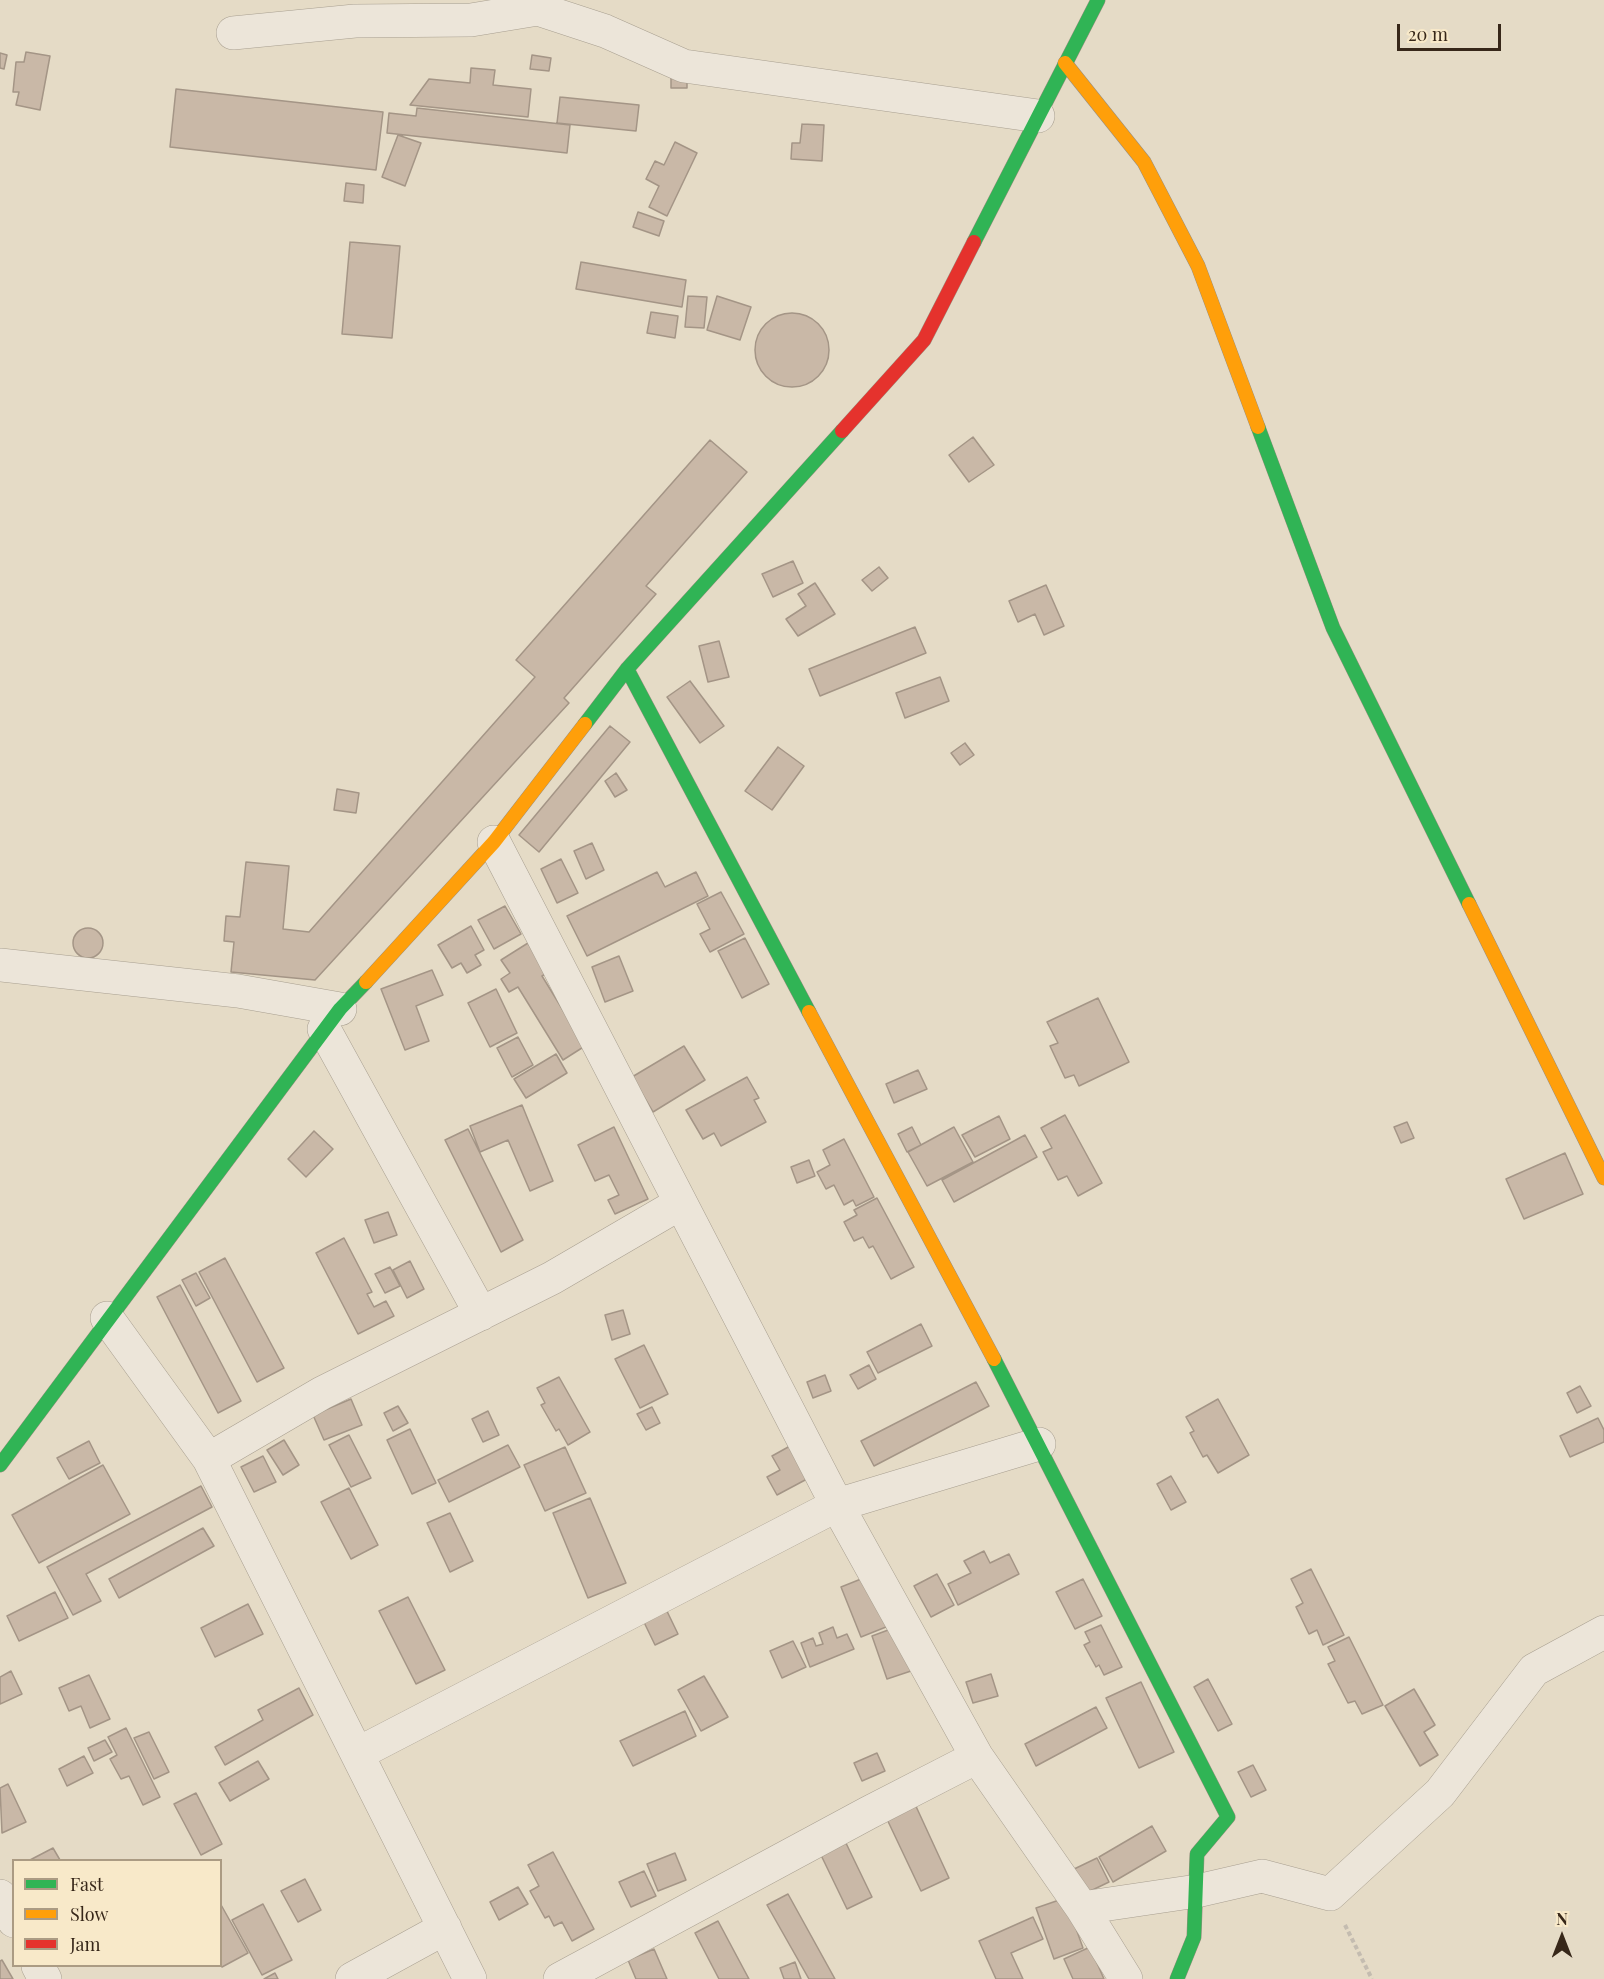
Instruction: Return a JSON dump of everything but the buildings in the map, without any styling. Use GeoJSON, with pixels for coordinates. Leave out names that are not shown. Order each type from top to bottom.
{"type":"FeatureCollection","features":[{"type":"Feature","properties":{"kind":"street"},"geometry":{"type":"LineString","coordinates":[[0,1465],[107,1318],[332,1019],[420,926],[494,842],[627,669],[924,340],[1098,0]]}},
{"type":"Feature","properties":{"kind":"street"},"geometry":{"type":"LineString","coordinates":[[233,33],[355,21],[471,20],[538,9],[605,31],[684,66],[1038,116]]}},
{"type":"Feature","properties":{"kind":"street"},"geometry":{"type":"LineString","coordinates":[[1065,63],[1144,162],[1198,266],[1333,628],[1604,1178]]}},
{"type":"Feature","properties":{"kind":"street"},"geometry":{"type":"LineString","coordinates":[[627,669],[1039,1444],[1228,1817],[1197,1854],[1194,1937],[1177,1979]]}},
{"type":"Feature","properties":{"kind":"street"},"geometry":{"type":"LineString","coordinates":[[494,842],[837,1505],[977,1757],[1082,1908],[1126,1979]]}},
{"type":"Feature","properties":{"kind":"street"},"geometry":{"type":"LineString","coordinates":[[0,965],[238,991],[332,1019],[481,1314]]}},
{"type":"Feature","properties":{"kind":"street"},"geometry":{"type":"LineString","coordinates":[[209,1459],[322,1393],[552,1278],[680,1204]]}},
{"type":"Feature","properties":{"kind":"street"},"geometry":{"type":"LineString","coordinates":[[107,1318],[209,1459],[470,1979]]}},
{"type":"Feature","properties":{"kind":"street"},"geometry":{"type":"LineString","coordinates":[[359,1754],[837,1505],[1039,1444]]}},
{"type":"Feature","properties":{"kind":"street"},"geometry":{"type":"LineString","coordinates":[[1082,1908],[1197,1891],[1262,1876],[1330,1894],[1440,1793],[1534,1670],[1604,1632]]}},
{"type":"Feature","properties":{"kind":"street"},"geometry":{"type":"LineString","coordinates":[[560,1979],[977,1757]]}},
{"type":"Feature","properties":{"kind":"street"},"geometry":{"type":"LineString","coordinates":[[0,1896],[12,1917]]}},
{"type":"Feature","properties":{"kind":"street"},"geometry":{"type":"LineString","coordinates":[[352,1979],[445,1928]]}},
{"type":"Feature","properties":{"kind":"path"},"geometry":{"type":"LineString","coordinates":[[1330,1894],[1372,1979]]}},
{"type":"Feature","properties":{"kind":"traffic: fast"},"geometry":{"type":"LineString","coordinates":[[974,242],[1098,0]]}},
{"type":"Feature","properties":{"kind":"traffic: fast"},"geometry":{"type":"LineString","coordinates":[[1258,427],[1333,628],[1469,904]]}},
{"type":"Feature","properties":{"kind":"traffic: fast"},"geometry":{"type":"LineString","coordinates":[[585,724],[627,669],[842,431]]}},
{"type":"Feature","properties":{"kind":"traffic: fast"},"geometry":{"type":"LineString","coordinates":[[627,669],[809,1012]]}},
{"type":"Feature","properties":{"kind":"traffic: fast"},"geometry":{"type":"LineString","coordinates":[[0,1465],[340,1009],[366,982]]}},
{"type":"Feature","properties":{"kind":"traffic: fast"},"geometry":{"type":"LineString","coordinates":[[994,1359],[1228,1817],[1197,1854],[1194,1937],[1177,1979]]}},
{"type":"Feature","properties":{"kind":"traffic: slow"},"geometry":{"type":"LineString","coordinates":[[1065,63],[1144,162],[1198,266],[1258,427]]}},
{"type":"Feature","properties":{"kind":"traffic: slow"},"geometry":{"type":"LineString","coordinates":[[366,982],[494,842],[585,724]]}},
{"type":"Feature","properties":{"kind":"traffic: slow"},"geometry":{"type":"LineString","coordinates":[[1469,904],[1604,1178]]}},
{"type":"Feature","properties":{"kind":"traffic: slow"},"geometry":{"type":"LineString","coordinates":[[809,1012],[994,1359]]}},
{"type":"Feature","properties":{"kind":"traffic: jam"},"geometry":{"type":"LineString","coordinates":[[842,431],[924,340],[974,242]]}}]}
